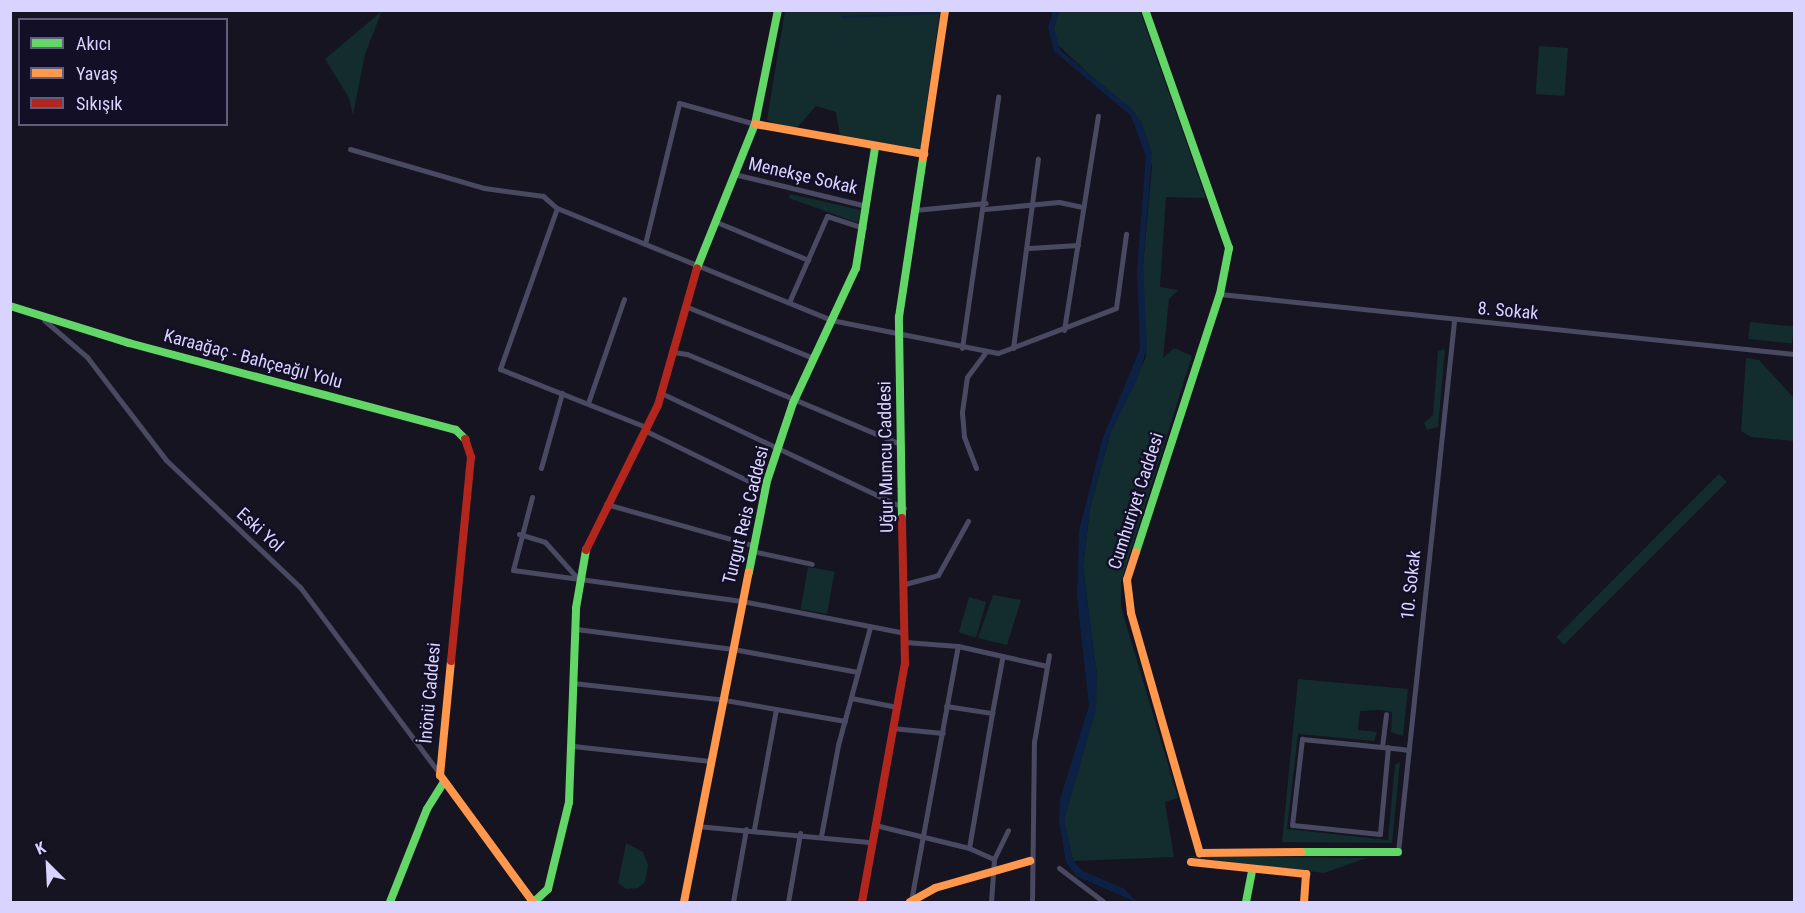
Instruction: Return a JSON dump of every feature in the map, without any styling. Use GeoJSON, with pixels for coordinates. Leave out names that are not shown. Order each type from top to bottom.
{"type":"FeatureCollection","features":[{"type":"Feature","properties":{"kind":"street"},"geometry":{"type":"LineString","coordinates":[[390,903],[427,809],[442,778],[532,902],[548,889],[569,802],[576,629],[580,581],[587,545],[604,503],[645,428],[661,393],[698,264],[754,124],[778,10]]}},
{"type":"Feature","properties":{"kind":"street","name":"Uğur Mumcu Caddesi"},"geometry":{"type":"LineString","coordinates":[[862,903],[874,825],[897,707],[905,637],[899,333],[945,10]]}},
{"type":"Feature","properties":{"kind":"street","name":"Cumhuriyet Caddesi"},"geometry":{"type":"LineString","coordinates":[[1145,10],[1226,231],[1229,248],[1220,294],[1127,580],[1131,613],[1200,853],[1398,852]]}},
{"type":"Feature","properties":{"kind":"street"},"geometry":{"type":"LineString","coordinates":[[962,348],[985,206],[998,97]]}},
{"type":"Feature","properties":{"kind":"street"},"geometry":{"type":"LineString","coordinates":[[645,244],[679,103],[754,124],[875,148],[924,154]]}},
{"type":"Feature","properties":{"kind":"street"},"geometry":{"type":"LineString","coordinates":[[1064,330],[1098,116]]}},
{"type":"Feature","properties":{"kind":"street","name":"Turgut Reis Caddesi"},"geometry":{"type":"LineString","coordinates":[[684,903],[710,760],[765,489],[793,403],[856,268],[875,148]]}},
{"type":"Feature","properties":{"kind":"street"},"geometry":{"type":"LineString","coordinates":[[350,149],[484,188],[529,192],[543,196],[557,208],[790,300],[831,320],[986,352],[1013,348],[1116,308],[1126,234]]}},
{"type":"Feature","properties":{"kind":"street"},"geometry":{"type":"LineString","coordinates":[[1013,348],[1029,248],[1038,159]]}},
{"type":"Feature","properties":{"kind":"street","name":"Menekşe Sokak"},"geometry":{"type":"LineString","coordinates":[[734,174],[866,206]]}},
{"type":"Feature","properties":{"kind":"street"},"geometry":{"type":"LineString","coordinates":[[915,210],[1033,203],[1083,207]]}},
{"type":"Feature","properties":{"kind":"street"},"geometry":{"type":"LineString","coordinates":[[557,208],[500,369],[645,428],[765,489]]}},
{"type":"Feature","properties":{"kind":"street"},"geometry":{"type":"LineString","coordinates":[[790,300],[827,216],[864,228]]}},
{"type":"Feature","properties":{"kind":"street"},"geometry":{"type":"LineString","coordinates":[[714,221],[808,260]]}},
{"type":"Feature","properties":{"kind":"street"},"geometry":{"type":"LineString","coordinates":[[1029,248],[1077,245]]}},
{"type":"Feature","properties":{"kind":"street","name":"8. Sokak"},"geometry":{"type":"LineString","coordinates":[[1220,294],[1454,321],[1794,354]]}},
{"type":"Feature","properties":{"kind":"street"},"geometry":{"type":"LineString","coordinates":[[588,403],[624,298]]}},
{"type":"Feature","properties":{"kind":"street","name":"Karaağaç - Bahçeağıl Yolu"},"geometry":{"type":"LineString","coordinates":[[10,306],[45,320],[456,430],[468,442],[471,457]]}},
{"type":"Feature","properties":{"kind":"street"},"geometry":{"type":"LineString","coordinates":[[686,306],[813,358]]}},
{"type":"Feature","properties":{"kind":"street","name":"Eski Yol"},"geometry":{"type":"LineString","coordinates":[[45,320],[87,357],[166,460],[300,587],[442,778]]}},
{"type":"Feature","properties":{"kind":"street","name":"10. Sokak"},"geometry":{"type":"LineString","coordinates":[[1398,852],[1454,321]]}},
{"type":"Feature","properties":{"kind":"street"},"geometry":{"type":"LineString","coordinates":[[673,352],[687,354],[793,403],[902,445]]}},
{"type":"Feature","properties":{"kind":"street"},"geometry":{"type":"LineString","coordinates":[[976,468],[964,436],[962,412],[967,377],[986,352]]}},
{"type":"Feature","properties":{"kind":"street"},"geometry":{"type":"LineString","coordinates":[[541,468],[562,393]]}},
{"type":"Feature","properties":{"kind":"street"},"geometry":{"type":"LineString","coordinates":[[661,393],[904,508]]}},
{"type":"Feature","properties":{"kind":"street","name":"İnönü Caddesi"},"geometry":{"type":"LineString","coordinates":[[442,778],[471,457]]}},
{"type":"Feature","properties":{"kind":"street"},"geometry":{"type":"LineString","coordinates":[[532,497],[519,534],[513,570],[580,581],[742,601],[870,627],[905,637],[958,646],[1002,659],[1047,666]]}},
{"type":"Feature","properties":{"kind":"street"},"geometry":{"type":"LineString","coordinates":[[604,503],[812,564]]}},
{"type":"Feature","properties":{"kind":"street"},"geometry":{"type":"LineString","coordinates":[[905,584],[938,575],[968,521]]}},
{"type":"Feature","properties":{"kind":"street"},"geometry":{"type":"LineString","coordinates":[[519,534],[545,542],[580,581]]}},
{"type":"Feature","properties":{"kind":"street"},"geometry":{"type":"LineString","coordinates":[[821,836],[845,721],[870,627]]}},
{"type":"Feature","properties":{"kind":"street"},"geometry":{"type":"LineString","coordinates":[[576,629],[733,649],[858,672]]}},
{"type":"Feature","properties":{"kind":"street"},"geometry":{"type":"LineString","coordinates":[[911,902],[958,646]]}},
{"type":"Feature","properties":{"kind":"street"},"geometry":{"type":"LineString","coordinates":[[1032,903],[1030,861],[1034,742],[1048,655]]}},
{"type":"Feature","properties":{"kind":"street"},"geometry":{"type":"LineString","coordinates":[[969,848],[1002,659]]}},
{"type":"Feature","properties":{"kind":"street"},"geometry":{"type":"LineString","coordinates":[[573,683],[722,700],[845,721]]}},
{"type":"Feature","properties":{"kind":"street"},"geometry":{"type":"LineString","coordinates":[[851,698],[897,707]]}},
{"type":"Feature","properties":{"kind":"street"},"geometry":{"type":"LineString","coordinates":[[946,706],[992,713]]}},
{"type":"Feature","properties":{"kind":"street"},"geometry":{"type":"LineString","coordinates":[[754,829],[776,709]]}},
{"type":"Feature","properties":{"kind":"street"},"geometry":{"type":"LineString","coordinates":[[1386,714],[1385,747],[1380,834],[1292,825],[1302,739],[1385,747],[1409,750]]}},
{"type":"Feature","properties":{"kind":"street"},"geometry":{"type":"LineString","coordinates":[[892,728],[943,733]]}},
{"type":"Feature","properties":{"kind":"street"},"geometry":{"type":"LineString","coordinates":[[573,746],[710,760]]}},
{"type":"Feature","properties":{"kind":"street"},"geometry":{"type":"LineString","coordinates":[[874,825],[969,848],[994,859]]}},
{"type":"Feature","properties":{"kind":"street"},"geometry":{"type":"LineString","coordinates":[[698,826],[800,833],[871,842]]}},
{"type":"Feature","properties":{"kind":"street"},"geometry":{"type":"LineString","coordinates":[[733,903],[747,829]]}},
{"type":"Feature","properties":{"kind":"street"},"geometry":{"type":"LineString","coordinates":[[991,903],[994,859],[1008,830]]}},
{"type":"Feature","properties":{"kind":"street"},"geometry":{"type":"LineString","coordinates":[[788,903],[800,833]]}},
{"type":"Feature","properties":{"kind":"street"},"geometry":{"type":"LineString","coordinates":[[911,902],[935,888],[1030,861]]}},
{"type":"Feature","properties":{"kind":"street"},"geometry":{"type":"LineString","coordinates":[[1191,862],[1306,874],[1304,903]]}},
{"type":"Feature","properties":{"kind":"street"},"geometry":{"type":"LineString","coordinates":[[1059,868],[1104,903]]}},
{"type":"Feature","properties":{"kind":"street"},"geometry":{"type":"LineString","coordinates":[[1246,903],[1251,870]]}},
{"type":"Feature","properties":{"kind":"green space"},"geometry":{"type":"Polygon","coordinates":[[[382,11],[365,54],[353,115],[349,98],[325,59],[382,11]]]}},
{"type":"Feature","properties":{"kind":"green space"},"geometry":{"type":"Polygon","coordinates":[[[785,11],[940,11],[920,150],[840,137],[836,112],[816,106],[795,130],[767,120],[785,11]]]}},
{"type":"Feature","properties":{"kind":"green space"},"geometry":{"type":"Polygon","coordinates":[[[1059,11],[1140,11],[1206,198],[1166,197],[1160,287],[1178,290],[1169,299],[1163,358],[1174,348],[1192,356],[1121,582],[1121,607],[1178,798],[1165,802],[1174,857],[1073,861],[1064,821],[1097,676],[1083,567],[1090,508],[1111,432],[1146,357],[1143,267],[1152,167],[1142,123],[1057,44],[1054,28],[1059,11]]]}},
{"type":"Feature","properties":{"kind":"green space"},"geometry":{"type":"Polygon","coordinates":[[[1539,46],[1568,48],[1565,96],[1536,94],[1539,46]]]}},
{"type":"Feature","properties":{"kind":"green space"},"geometry":{"type":"Polygon","coordinates":[[[790,194],[861,210],[858,223],[789,198],[790,194]]]}},
{"type":"Feature","properties":{"kind":"green space"},"geometry":{"type":"Polygon","coordinates":[[[1750,322],[1794,327],[1792,344],[1748,339],[1750,322]]]}},
{"type":"Feature","properties":{"kind":"green space"},"geometry":{"type":"Polygon","coordinates":[[[1445,349],[1438,427],[1427,430],[1424,423],[1433,415],[1438,351],[1445,349]]]}},
{"type":"Feature","properties":{"kind":"green space"},"geometry":{"type":"Polygon","coordinates":[[[1746,358],[1759,360],[1794,398],[1794,441],[1751,437],[1741,431],[1746,358]]]}},
{"type":"Feature","properties":{"kind":"green space"},"geometry":{"type":"Polygon","coordinates":[[[1719,474],[1727,482],[1564,644],[1556,637],[1719,474]]]}},
{"type":"Feature","properties":{"kind":"green space"},"geometry":{"type":"Polygon","coordinates":[[[808,567],[835,572],[827,614],[801,609],[808,567]]]}},
{"type":"Feature","properties":{"kind":"green space"},"geometry":{"type":"Polygon","coordinates":[[[993,595],[1021,600],[1007,645],[978,638],[993,595]]]}},
{"type":"Feature","properties":{"kind":"green space"},"geometry":{"type":"Polygon","coordinates":[[[969,597],[986,602],[976,638],[959,633],[969,597]]]}},
{"type":"Feature","properties":{"kind":"green space"},"geometry":{"type":"Polygon","coordinates":[[[1298,679],[1408,689],[1403,736],[1391,732],[1392,712],[1379,710],[1360,711],[1358,730],[1377,732],[1374,741],[1298,734],[1287,829],[1388,840],[1395,765],[1400,762],[1392,843],[1282,842],[1298,679]]]}},
{"type":"Feature","properties":{"kind":"green space"},"geometry":{"type":"Polygon","coordinates":[[[626,843],[643,852],[648,865],[645,882],[638,888],[626,889],[618,883],[626,843]]]}},
{"type":"Feature","properties":{"kind":"green space"},"geometry":{"type":"Polygon","coordinates":[[[1183,856],[1367,858],[1324,873],[1183,856]]]}},
{"type":"Feature","properties":{"kind":"water"},"geometry":{"type":"Polygon","coordinates":[[[1053,11],[1059,11],[1054,28],[1060,50],[1131,108],[1142,123],[1152,153],[1143,267],[1147,348],[1137,380],[1111,432],[1090,508],[1083,567],[1097,676],[1096,710],[1064,821],[1073,861],[1083,871],[1125,889],[1136,902],[1076,876],[1066,862],[1059,821],[1060,799],[1089,706],[1077,597],[1079,531],[1102,440],[1140,349],[1137,270],[1146,156],[1131,116],[1054,51],[1048,27],[1053,11]]]}},
{"type":"Feature","properties":{"kind":"waterway"},"geometry":{"type":"LineString","coordinates":[[968,10],[977,10]]}},
{"type":"Feature","properties":{"kind":"waterway"},"geometry":{"type":"LineString","coordinates":[[842,17],[939,13]]}},
{"type":"Feature","properties":{"kind":"traffic: fast"},"geometry":{"type":"LineString","coordinates":[[697,268],[755,124],[778,10]]}},
{"type":"Feature","properties":{"kind":"traffic: fast"},"geometry":{"type":"LineString","coordinates":[[1136,552],[1220,294],[1229,248],[1145,10]]}},
{"type":"Feature","properties":{"kind":"traffic: fast"},"geometry":{"type":"LineString","coordinates":[[749,572],[767,481],[793,403],[856,268],[875,148]]}},
{"type":"Feature","properties":{"kind":"traffic: fast"},"geometry":{"type":"LineString","coordinates":[[902,518],[899,317],[923,158]]}},
{"type":"Feature","properties":{"kind":"traffic: fast"},"geometry":{"type":"LineString","coordinates":[[10,306],[129,343],[456,430],[465,439]]}},
{"type":"Feature","properties":{"kind":"traffic: fast"},"geometry":{"type":"LineString","coordinates":[[534,902],[548,889],[569,802],[576,608],[586,550]]}},
{"type":"Feature","properties":{"kind":"traffic: fast"},"geometry":{"type":"LineString","coordinates":[[390,902],[427,809],[444,782]]}},
{"type":"Feature","properties":{"kind":"traffic: fast"},"geometry":{"type":"LineString","coordinates":[[1301,852],[1398,852]]}},
{"type":"Feature","properties":{"kind":"traffic: fast"},"geometry":{"type":"LineString","coordinates":[[1246,902],[1252,870]]}},
{"type":"Feature","properties":{"kind":"traffic: slow"},"geometry":{"type":"LineString","coordinates":[[923,158],[945,10]]}},
{"type":"Feature","properties":{"kind":"traffic: slow"},"geometry":{"type":"LineString","coordinates":[[755,124],[924,154]]}},
{"type":"Feature","properties":{"kind":"traffic: slow"},"geometry":{"type":"LineString","coordinates":[[1136,552],[1127,580],[1131,613],[1200,853],[1301,852]]}},
{"type":"Feature","properties":{"kind":"traffic: slow"},"geometry":{"type":"LineString","coordinates":[[684,902],[749,572]]}},
{"type":"Feature","properties":{"kind":"traffic: slow"},"geometry":{"type":"LineString","coordinates":[[451,661],[440,775],[533,902]]}},
{"type":"Feature","properties":{"kind":"traffic: slow"},"geometry":{"type":"LineString","coordinates":[[910,902],[935,888],[1030,861]]}},
{"type":"Feature","properties":{"kind":"traffic: slow"},"geometry":{"type":"LineString","coordinates":[[1191,862],[1306,874],[1304,902]]}},
{"type":"Feature","properties":{"kind":"traffic: jam"},"geometry":{"type":"LineString","coordinates":[[586,550],[658,405],[697,268]]}},
{"type":"Feature","properties":{"kind":"traffic: jam"},"geometry":{"type":"LineString","coordinates":[[451,661],[471,457],[465,439]]}},
{"type":"Feature","properties":{"kind":"traffic: jam"},"geometry":{"type":"LineString","coordinates":[[862,902],[905,664],[902,518]]}}]}
